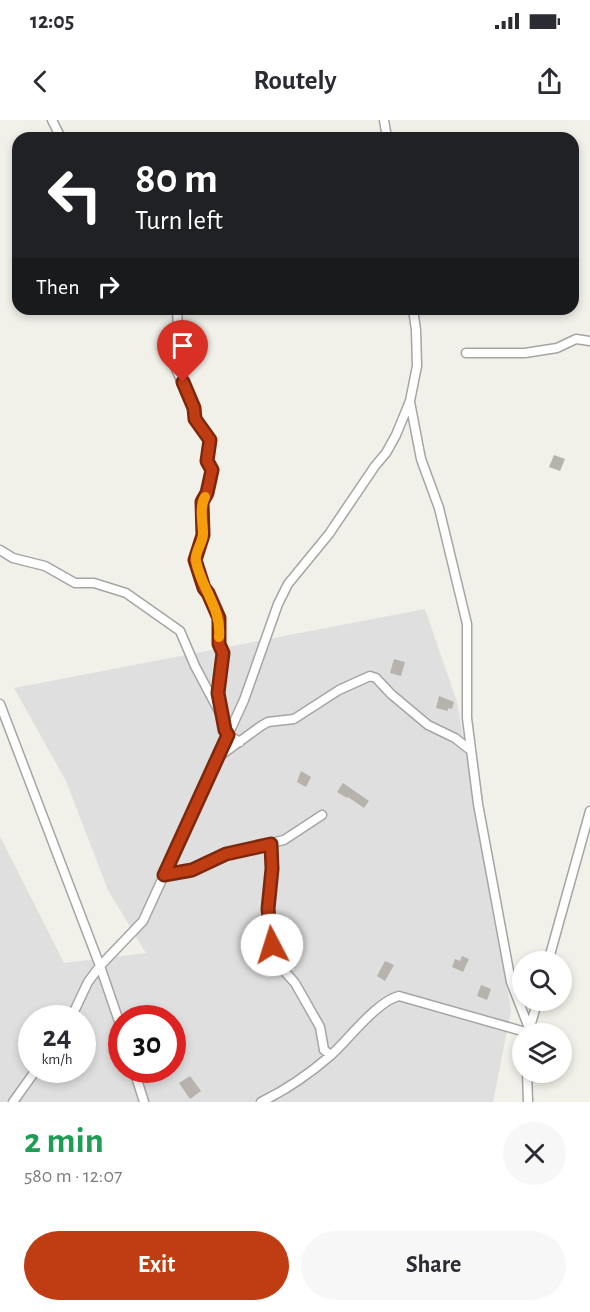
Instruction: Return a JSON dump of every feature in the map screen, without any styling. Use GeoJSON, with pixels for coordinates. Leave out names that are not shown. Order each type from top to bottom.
{"type":"FeatureCollection","features":[{"type":"Feature","properties":{"kind":"street"},"geometry":{"type":"LineString","coordinates":[[177,315],[178,331],[172,360],[192,405],[195,419],[210,440],[207,461],[212,470],[207,493],[202,502],[203,535],[195,560],[204,588],[219,618],[219,644],[223,653],[218,693],[223,719],[228,735],[240,742]]}},
{"type":"Feature","properties":{"kind":"street"},"geometry":{"type":"LineString","coordinates":[[77,1005],[88,982],[100,966],[117,945],[143,921],[244,700],[278,604],[288,584],[329,534],[386,453],[396,435],[410,401],[417,366],[414,315]]}},
{"type":"Feature","properties":{"kind":"street"},"geometry":{"type":"LineString","coordinates":[[466,353],[525,353],[557,348],[576,339],[590,341]]}},
{"type":"Feature","properties":{"kind":"street"},"geometry":{"type":"LineString","coordinates":[[410,401],[421,459],[439,508],[467,624],[467,718],[470,749],[504,951],[511,982],[526,1023]]}},
{"type":"Feature","properties":{"kind":"street"},"geometry":{"type":"LineString","coordinates":[[0,550],[13,558],[45,566],[75,583],[94,583],[126,593],[180,631],[195,666],[223,719]]}},
{"type":"Feature","properties":{"kind":"street"},"geometry":{"type":"LineString","coordinates":[[219,757],[227,749],[268,722],[294,719],[339,690],[370,676],[376,678],[391,694],[428,724],[470,749]]}},
{"type":"Feature","properties":{"kind":"street"},"geometry":{"type":"LineString","coordinates":[[0,704],[113,1005]]}},
{"type":"Feature","properties":{"kind":"street"},"geometry":{"type":"LineString","coordinates":[[551,951],[590,811]]}},
{"type":"Feature","properties":{"kind":"street"},"geometry":{"type":"LineString","coordinates":[[164,875],[192,870],[226,854],[284,840],[322,815]]}},
{"type":"Feature","properties":{"kind":"street"},"geometry":{"type":"LineString","coordinates":[[271,844],[272,869],[268,909],[272,945],[278,964],[295,983],[320,1027],[324,1050],[331,1056]]}},
{"type":"Feature","properties":{"kind":"street"},"geometry":{"type":"LineString","coordinates":[[261,1102],[297,1082],[331,1056],[371,1014],[392,997],[399,996],[512,1027]]}},
{"type":"Feature","properties":{"kind":"street"},"geometry":{"type":"LineString","coordinates":[[14,1102],[27,1083]]}},
{"type":"Feature","properties":{"kind":"street"},"geometry":{"type":"LineString","coordinates":[[138,1083],[144,1102]]}},
{"type":"Feature","properties":{"kind":"street"},"geometry":{"type":"LineString","coordinates":[[527,1083],[528,1102]]}},
{"type":"Feature","properties":{"kind":"shaded area"},"geometry":{"type":"Polygon","coordinates":[[[425,609],[457,702],[511,1011],[493,1102],[0,1102],[0,836],[64,963],[146,953],[108,890],[66,781],[14,688],[425,609]]]}},
{"type":"Feature","properties":{"kind":"building"},"geometry":{"type":"Polygon","coordinates":[[[554,455],[565,459],[560,471],[549,467],[554,455]]]}},
{"type":"Feature","properties":{"kind":"building"},"geometry":{"type":"Polygon","coordinates":[[[394,659],[405,662],[401,676],[390,673],[394,659]]]}},
{"type":"Feature","properties":{"kind":"building"},"geometry":{"type":"Polygon","coordinates":[[[439,696],[454,702],[452,709],[448,708],[448,711],[436,708],[439,696]]]}},
{"type":"Feature","properties":{"kind":"building"},"geometry":{"type":"Polygon","coordinates":[[[301,771],[311,777],[306,787],[297,782],[301,771]]]}},
{"type":"Feature","properties":{"kind":"building"},"geometry":{"type":"Polygon","coordinates":[[[343,783],[369,801],[364,808],[337,792],[343,783]]]}},
{"type":"Feature","properties":{"kind":"building"},"geometry":{"type":"Polygon","coordinates":[[[462,956],[469,959],[463,972],[452,967],[455,959],[460,961],[462,956]]]}},
{"type":"Feature","properties":{"kind":"building"},"geometry":{"type":"Polygon","coordinates":[[[385,961],[394,965],[385,981],[377,976],[385,961]]]}},
{"type":"Feature","properties":{"kind":"building"},"geometry":{"type":"Polygon","coordinates":[[[481,985],[491,989],[487,1000],[477,996],[481,985]]]}},
{"type":"Feature","properties":{"kind":"building"},"geometry":{"type":"Polygon","coordinates":[[[190,1076],[201,1091],[190,1099],[179,1083],[186,1083],[186,1079],[190,1076]]]}},
{"type":"Feature","properties":{"kind":"slow traffic"},"geometry":{"type":"LineString","coordinates":[[205,497],[201,510],[203,535],[195,560],[204,588],[219,618],[219,637]]}},
{"type":"Feature","properties":{"kind":"route"},"geometry":{"type":"LineString","coordinates":[[183,382],[194,408],[195,419],[202,426],[211,445],[207,461],[212,470],[201,510],[203,535],[195,560],[204,588],[219,618],[219,644],[223,653],[218,693],[228,735],[164,875],[192,870],[226,854],[271,844],[272,869],[268,909],[272,945]]}}]}
